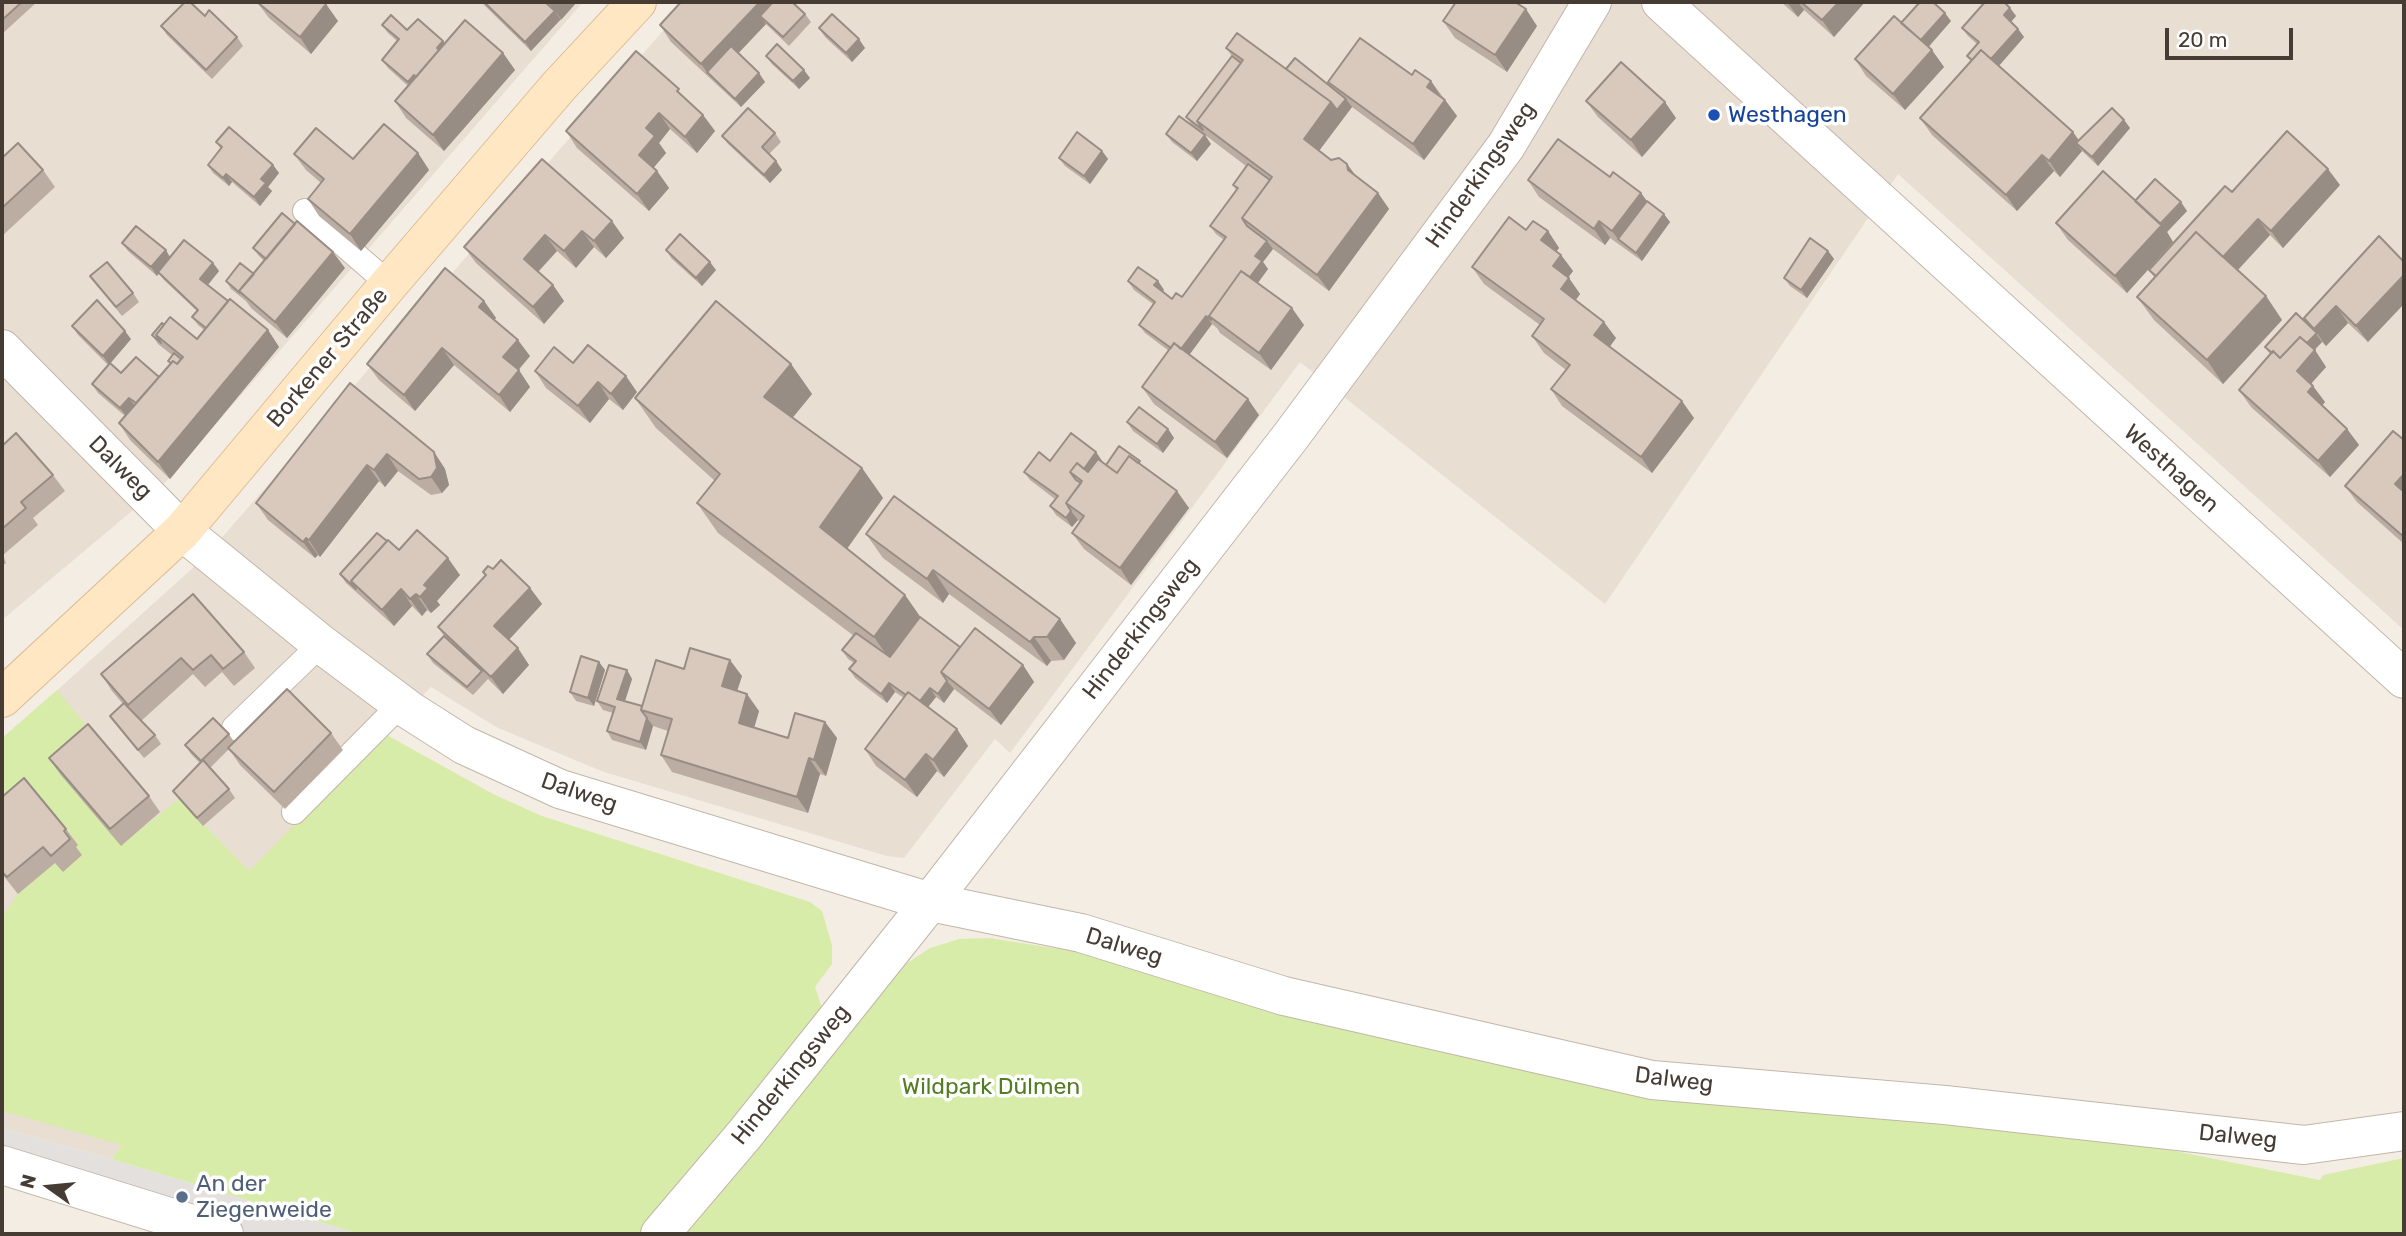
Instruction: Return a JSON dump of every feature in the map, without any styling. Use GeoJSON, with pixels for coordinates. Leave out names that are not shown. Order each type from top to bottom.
{"type":"FeatureCollection","features":[{"type":"Feature","properties":{"kind":"street","name":"Borkener Straße"},"geometry":{"type":"LineString","coordinates":[[2,698],[182,531],[559,86],[638,2]]}},
{"type":"Feature","properties":{"kind":"street","name":"Hinderkingsweg"},"geometry":{"type":"LineString","coordinates":[[660,1234],[745,1134],[930,902],[1283,447],[1506,146],[1592,2]]}},
{"type":"Feature","properties":{"kind":"street","name":"Westhagen"},"geometry":{"type":"LineString","coordinates":[[1661,2],[2404,679]]}},
{"type":"Feature","properties":{"kind":"street","name":"Dalweg"},"geometry":{"type":"LineString","coordinates":[[2,349],[182,531],[321,644],[401,704],[464,745],[560,789],[930,902],[1081,933],[1284,996],[1652,1080],[1945,1105],[2304,1144],[2404,1131]]}},
{"type":"Feature","properties":{"kind":"street"},"geometry":{"type":"LineString","coordinates":[[2,1165],[225,1234]]}},
{"type":"Feature","properties":{"kind":"lane"},"geometry":{"type":"LineString","coordinates":[[304,211],[389,284]]}},
{"type":"Feature","properties":{"kind":"lane"},"geometry":{"type":"LineString","coordinates":[[233,728],[321,644]]}},
{"type":"Feature","properties":{"kind":"lane"},"geometry":{"type":"LineString","coordinates":[[294,812],[401,704]]}},
{"type":"Feature","properties":{"kind":"shaded area"},"geometry":{"type":"Polygon","coordinates":[[[2,2],[583,2],[163,485],[2,620],[2,2]]]}},
{"type":"Feature","properties":{"kind":"shaded area"},"geometry":{"type":"Polygon","coordinates":[[[688,2],[2404,2],[2404,630],[1898,174],[1605,604],[1300,362],[1010,753],[995,739],[904,858],[887,856],[604,772],[498,728],[431,687],[384,734],[201,1045],[111,1159],[2,1128],[2,740],[205,557],[688,2]]]}},
{"type":"Feature","properties":{"kind":"shaded area","name":"An der Ziegenweide"},"geometry":{"type":"Polygon","coordinates":[[[2,1128],[359,1234],[250,1234],[2,1158],[2,1128]]]}},
{"type":"Feature","properties":{"kind":"green space"},"geometry":{"type":"Polygon","coordinates":[[[57,690],[99,741],[121,845],[179,799],[249,871],[385,734],[495,795],[542,816],[810,902],[822,911],[832,945],[832,964],[815,987],[822,1008],[644,1234],[359,1234],[111,1159],[122,1145],[2,1111],[2,917],[18,894],[55,863],[63,872],[78,845],[2,823],[2,738],[57,690]]]}},
{"type":"Feature","properties":{"kind":"green space","name":"Wildpark Dülmen"},"geometry":{"type":"Polygon","coordinates":[[[989,938],[1119,958],[1295,1006],[2170,1150],[2320,1180],[2323,1175],[2404,1158],[2404,1234],[678,1234],[901,967],[930,948],[959,939],[989,938]]]}},
{"type":"Feature","properties":{"kind":"building"},"geometry":{"type":"Polygon","coordinates":[[[2,2],[22,2],[2,20],[2,2]]]}},
{"type":"Feature","properties":{"kind":"building"},"geometry":{"type":"Polygon","coordinates":[[[185,2],[190,2],[205,16],[209,10],[237,37],[206,70],[161,26],[185,2]]]}},
{"type":"Feature","properties":{"kind":"building"},"geometry":{"type":"Polygon","coordinates":[[[257,2],[323,2],[326,4],[300,37],[257,2]]]}},
{"type":"Feature","properties":{"kind":"building"},"geometry":{"type":"Polygon","coordinates":[[[484,2],[545,2],[555,11],[525,42],[484,2]]]}},
{"type":"Feature","properties":{"kind":"building"},"geometry":{"type":"Polygon","coordinates":[[[681,2],[760,2],[701,64],[660,25],[681,2]]]}},
{"type":"Feature","properties":{"kind":"building"},"geometry":{"type":"Polygon","coordinates":[[[773,2],[792,2],[805,14],[783,37],[760,16],[773,2]]]}},
{"type":"Feature","properties":{"kind":"building"},"geometry":{"type":"Polygon","coordinates":[[[1456,2],[1515,2],[1526,9],[1495,55],[1443,21],[1456,2]]]}},
{"type":"Feature","properties":{"kind":"building"},"geometry":{"type":"Polygon","coordinates":[[[1801,2],[1839,2],[1822,20],[1801,2]]]}},
{"type":"Feature","properties":{"kind":"building"},"geometry":{"type":"Polygon","coordinates":[[[1920,2],[1933,2],[1945,13],[1921,40],[1901,23],[1920,2]]]}},
{"type":"Feature","properties":{"kind":"building"},"geometry":{"type":"Polygon","coordinates":[[[1985,2],[2004,2],[2010,8],[2004,15],[2018,29],[1991,59],[1981,50],[1972,60],[1967,56],[1979,42],[1962,28],[1985,2]]]}},
{"type":"Feature","properties":{"kind":"building"},"geometry":{"type":"Polygon","coordinates":[[[832,14],[859,39],[846,53],[819,28],[832,14]]]}},
{"type":"Feature","properties":{"kind":"building"},"geometry":{"type":"Polygon","coordinates":[[[391,15],[407,30],[418,19],[443,41],[437,48],[439,50],[416,77],[414,75],[408,82],[382,60],[399,39],[382,25],[391,15]]]}},
{"type":"Feature","properties":{"kind":"building"},"geometry":{"type":"Polygon","coordinates":[[[1894,16],[1932,50],[1893,94],[1855,59],[1894,16]]]}},
{"type":"Feature","properties":{"kind":"building"},"geometry":{"type":"Polygon","coordinates":[[[465,20],[503,53],[433,135],[395,101],[465,20]]]}},
{"type":"Feature","properties":{"kind":"building"},"geometry":{"type":"Polygon","coordinates":[[[1237,33],[1331,102],[1304,139],[1331,160],[1339,158],[1347,164],[1348,170],[1378,193],[1317,275],[1242,218],[1272,177],[1197,121],[1243,60],[1226,48],[1237,33]]]}},
{"type":"Feature","properties":{"kind":"building"},"geometry":{"type":"Polygon","coordinates":[[[1360,38],[1412,75],[1415,70],[1431,81],[1427,87],[1445,100],[1413,144],[1328,82],[1360,38]]]}},
{"type":"Feature","properties":{"kind":"building"},"geometry":{"type":"Polygon","coordinates":[[[777,44],[804,70],[793,81],[766,56],[777,44]]]}},
{"type":"Feature","properties":{"kind":"building"},"geometry":{"type":"Polygon","coordinates":[[[731,46],[759,73],[735,99],[707,72],[731,46]]]}},
{"type":"Feature","properties":{"kind":"building"},"geometry":{"type":"Polygon","coordinates":[[[1981,50],[2073,132],[2049,161],[2042,155],[2006,195],[1920,118],[1981,50]]]}},
{"type":"Feature","properties":{"kind":"building"},"geometry":{"type":"Polygon","coordinates":[[[636,51],[679,89],[677,91],[703,115],[685,137],[659,113],[646,128],[655,136],[639,155],[657,171],[637,194],[566,131],[636,51]]]}},
{"type":"Feature","properties":{"kind":"building"},"geometry":{"type":"Polygon","coordinates":[[[1232,56],[1241,63],[1197,121],[1203,130],[1186,117],[1232,56]]]}},
{"type":"Feature","properties":{"kind":"building"},"geometry":{"type":"Polygon","coordinates":[[[1295,58],[1346,99],[1337,110],[1331,102],[1286,69],[1295,58]]]}},
{"type":"Feature","properties":{"kind":"building"},"geometry":{"type":"Polygon","coordinates":[[[1621,62],[1665,102],[1631,140],[1586,101],[1621,62]]]}},
{"type":"Feature","properties":{"kind":"building"},"geometry":{"type":"Polygon","coordinates":[[[748,108],[775,133],[762,147],[776,161],[764,175],[722,136],[748,108]]]}},
{"type":"Feature","properties":{"kind":"building"},"geometry":{"type":"Polygon","coordinates":[[[2112,108],[2124,120],[2092,157],[2076,143],[2112,108]]]}},
{"type":"Feature","properties":{"kind":"building"},"geometry":{"type":"Polygon","coordinates":[[[1179,116],[1205,135],[1191,153],[1166,134],[1179,116]]]}},
{"type":"Feature","properties":{"kind":"building"},"geometry":{"type":"Polygon","coordinates":[[[384,124],[418,153],[350,234],[308,199],[324,179],[294,154],[316,128],[353,159],[384,124]]]}},
{"type":"Feature","properties":{"kind":"building"},"geometry":{"type":"Polygon","coordinates":[[[229,127],[273,165],[261,179],[266,183],[254,197],[226,174],[223,178],[208,165],[222,147],[216,142],[229,127]]]}},
{"type":"Feature","properties":{"kind":"building"},"geometry":{"type":"Polygon","coordinates":[[[2287,131],[2328,169],[2271,231],[2258,219],[2223,257],[2196,232],[2156,276],[2149,270],[2225,186],[2232,192],[2287,131]]]}},
{"type":"Feature","properties":{"kind":"building"},"geometry":{"type":"Polygon","coordinates":[[[1077,132],[1102,151],[1084,176],[1059,158],[1077,132]]]}},
{"type":"Feature","properties":{"kind":"building"},"geometry":{"type":"Polygon","coordinates":[[[1558,139],[1610,177],[1613,172],[1641,193],[1612,231],[1599,221],[1594,229],[1528,180],[1558,139]]]}},
{"type":"Feature","properties":{"kind":"building"},"geometry":{"type":"Polygon","coordinates":[[[18,143],[43,170],[2,208],[2,158],[18,143]]]}},
{"type":"Feature","properties":{"kind":"building"},"geometry":{"type":"Polygon","coordinates":[[[542,159],[612,221],[594,241],[582,231],[564,251],[545,235],[524,259],[553,285],[533,307],[464,247],[542,159]]]}},
{"type":"Feature","properties":{"kind":"building"},"geometry":{"type":"Polygon","coordinates":[[[1248,164],[1270,180],[1242,218],[1247,226],[1267,241],[1255,256],[1262,261],[1250,277],[1241,271],[1209,316],[1211,320],[1206,316],[1181,349],[1174,343],[1171,348],[1139,325],[1155,302],[1128,281],[1138,267],[1158,281],[1154,285],[1172,299],[1176,293],[1182,297],[1226,237],[1210,226],[1238,188],[1233,185],[1248,164]]]}},
{"type":"Feature","properties":{"kind":"building"},"geometry":{"type":"Polygon","coordinates":[[[2103,171],[2162,225],[2115,276],[2056,223],[2103,171]]]}},
{"type":"Feature","properties":{"kind":"building"},"geometry":{"type":"Polygon","coordinates":[[[2155,179],[2181,202],[2160,224],[2135,201],[2155,179]]]}},
{"type":"Feature","properties":{"kind":"building"},"geometry":{"type":"Polygon","coordinates":[[[1647,201],[1664,214],[1636,253],[1618,239],[1647,201]]]}},
{"type":"Feature","properties":{"kind":"building"},"geometry":{"type":"Polygon","coordinates":[[[282,213],[295,224],[266,259],[253,248],[282,213]]]}},
{"type":"Feature","properties":{"kind":"building"},"geometry":{"type":"Polygon","coordinates":[[[1509,217],[1526,230],[1533,221],[1548,231],[1541,240],[1561,255],[1553,266],[1569,278],[1561,289],[1604,322],[1594,335],[1682,401],[1641,457],[1551,389],[1570,365],[1532,336],[1544,319],[1472,267],[1509,217]]]}},
{"type":"Feature","properties":{"kind":"building"},"geometry":{"type":"Polygon","coordinates":[[[297,221],[333,252],[275,322],[239,291],[297,221]]]}},
{"type":"Feature","properties":{"kind":"building"},"geometry":{"type":"Polygon","coordinates":[[[136,226],[166,250],[151,267],[122,243],[136,226]]]}},
{"type":"Feature","properties":{"kind":"building"},"geometry":{"type":"Polygon","coordinates":[[[2196,232],[2266,296],[2207,360],[2137,297],[2196,232]]]}},
{"type":"Feature","properties":{"kind":"building"},"geometry":{"type":"Polygon","coordinates":[[[680,234],[710,262],[696,278],[666,250],[680,234]]]}},
{"type":"Feature","properties":{"kind":"building"},"geometry":{"type":"Polygon","coordinates":[[[2379,236],[2404,262],[2404,275],[2356,326],[2336,306],[2314,329],[2304,318],[2379,236]]]}},
{"type":"Feature","properties":{"kind":"building"},"geometry":{"type":"Polygon","coordinates":[[[1810,238],[1828,251],[1801,290],[1784,278],[1810,238]]]}},
{"type":"Feature","properties":{"kind":"building"},"geometry":{"type":"Polygon","coordinates":[[[184,240],[213,263],[200,279],[228,301],[206,328],[192,317],[198,310],[158,272],[184,240]]]}},
{"type":"Feature","properties":{"kind":"building"},"geometry":{"type":"Polygon","coordinates":[[[107,262],[133,293],[116,307],[90,276],[107,262]]]}},
{"type":"Feature","properties":{"kind":"building"},"geometry":{"type":"Polygon","coordinates":[[[240,263],[254,274],[240,293],[226,281],[240,263]]]}},
{"type":"Feature","properties":{"kind":"building"},"geometry":{"type":"Polygon","coordinates":[[[445,268],[484,301],[479,307],[518,340],[503,357],[519,370],[499,395],[442,348],[404,395],[367,364],[445,268]]]}},
{"type":"Feature","properties":{"kind":"building"},"geometry":{"type":"Polygon","coordinates":[[[1241,271],[1292,308],[1259,353],[1209,316],[1241,271]]]}},
{"type":"Feature","properties":{"kind":"building"},"geometry":{"type":"Polygon","coordinates":[[[230,299],[268,330],[158,462],[119,423],[173,361],[177,364],[183,357],[156,335],[170,317],[197,339],[230,299]]]}},
{"type":"Feature","properties":{"kind":"building"},"geometry":{"type":"Polygon","coordinates":[[[97,300],[125,331],[103,356],[72,326],[97,300]]]}},
{"type":"Feature","properties":{"kind":"building"},"geometry":{"type":"Polygon","coordinates":[[[716,301],[791,364],[764,397],[862,468],[820,527],[905,595],[874,637],[697,503],[720,474],[635,398],[716,301]]]}},
{"type":"Feature","properties":{"kind":"building"},"geometry":{"type":"Polygon","coordinates":[[[2296,313],[2317,333],[2307,343],[2300,337],[2280,358],[2265,347],[2296,313]]]}},
{"type":"Feature","properties":{"kind":"building"},"geometry":{"type":"Polygon","coordinates":[[[162,323],[164,325],[156,335],[161,343],[152,335],[162,323]]]}},
{"type":"Feature","properties":{"kind":"building"},"geometry":{"type":"Polygon","coordinates":[[[2300,337],[2315,350],[2297,371],[2313,386],[2308,392],[2347,429],[2318,461],[2239,390],[2273,351],[2280,358],[2300,337]]]}},
{"type":"Feature","properties":{"kind":"building"},"geometry":{"type":"Polygon","coordinates":[[[1174,343],[1248,399],[1215,442],[1142,387],[1174,343]]]}},
{"type":"Feature","properties":{"kind":"building"},"geometry":{"type":"Polygon","coordinates":[[[588,345],[626,376],[611,394],[598,382],[578,406],[535,371],[554,347],[573,363],[588,345]]]}},
{"type":"Feature","properties":{"kind":"building"},"geometry":{"type":"Polygon","coordinates":[[[174,353],[181,359],[177,364],[168,361],[174,353]]]}},
{"type":"Feature","properties":{"kind":"building"},"geometry":{"type":"Polygon","coordinates":[[[136,357],[159,377],[136,403],[129,398],[120,408],[92,384],[110,363],[121,373],[136,357]]]}},
{"type":"Feature","properties":{"kind":"building"},"geometry":{"type":"Polygon","coordinates":[[[350,383],[434,452],[437,468],[431,477],[419,479],[387,454],[374,470],[367,465],[309,540],[306,538],[303,542],[256,503],[350,383]]]}},
{"type":"Feature","properties":{"kind":"building"},"geometry":{"type":"Polygon","coordinates":[[[1139,407],[1168,429],[1157,444],[1127,422],[1139,407]]]}},
{"type":"Feature","properties":{"kind":"building"},"geometry":{"type":"Polygon","coordinates":[[[2393,431],[2404,440],[2404,474],[2395,484],[2404,492],[2404,537],[2345,486],[2393,431]]]}},
{"type":"Feature","properties":{"kind":"building"},"geometry":{"type":"Polygon","coordinates":[[[16,433],[53,475],[21,502],[26,508],[2,529],[2,446],[16,433]]]}},
{"type":"Feature","properties":{"kind":"building"},"geometry":{"type":"Polygon","coordinates":[[[1071,433],[1096,452],[1084,469],[1077,463],[1070,472],[1081,483],[1066,503],[1071,511],[1066,518],[1050,506],[1058,496],[1024,472],[1039,452],[1050,461],[1071,433]]]}},
{"type":"Feature","properties":{"kind":"building"},"geometry":{"type":"Polygon","coordinates":[[[1119,446],[1140,461],[1138,463],[1129,456],[1117,473],[1106,465],[1119,446]]]}},
{"type":"Feature","properties":{"kind":"building"},"geometry":{"type":"Polygon","coordinates":[[[1129,456],[1177,491],[1120,568],[1072,533],[1084,516],[1066,503],[1082,481],[1070,472],[1077,463],[1088,472],[1098,459],[1117,473],[1129,456]]]}},
{"type":"Feature","properties":{"kind":"building"},"geometry":{"type":"Polygon","coordinates":[[[894,496],[1060,619],[1047,637],[1034,637],[1030,642],[933,570],[927,579],[866,534],[894,496]]]}},
{"type":"Feature","properties":{"kind":"building"},"geometry":{"type":"Polygon","coordinates":[[[417,530],[448,558],[424,585],[428,588],[420,597],[416,594],[410,599],[401,589],[382,610],[351,581],[388,540],[399,550],[417,530]]]}},
{"type":"Feature","properties":{"kind":"building"},"geometry":{"type":"Polygon","coordinates":[[[377,533],[387,541],[351,581],[356,589],[340,574],[377,533]]]}},
{"type":"Feature","properties":{"kind":"building"},"geometry":{"type":"Polygon","coordinates":[[[501,560],[530,588],[494,626],[518,648],[491,677],[438,627],[486,575],[483,572],[488,566],[493,569],[501,560]]]}},
{"type":"Feature","properties":{"kind":"building"},"geometry":{"type":"Polygon","coordinates":[[[193,594],[244,652],[223,669],[211,655],[193,670],[181,658],[128,705],[101,674],[193,594]]]}},
{"type":"Feature","properties":{"kind":"building"},"geometry":{"type":"Polygon","coordinates":[[[920,617],[960,647],[941,672],[947,681],[938,694],[930,688],[920,701],[889,683],[881,694],[849,669],[856,661],[842,650],[856,633],[890,657],[920,617]]]}},
{"type":"Feature","properties":{"kind":"building"},"geometry":{"type":"Polygon","coordinates":[[[975,628],[1023,665],[989,709],[941,672],[975,628]]]}},
{"type":"Feature","properties":{"kind":"building"},"geometry":{"type":"Polygon","coordinates":[[[444,636],[482,671],[467,687],[427,654],[444,636]]]}},
{"type":"Feature","properties":{"kind":"building"},"geometry":{"type":"Polygon","coordinates":[[[690,648],[730,660],[722,686],[747,694],[739,723],[788,738],[795,713],[825,722],[814,760],[809,758],[797,797],[661,755],[672,719],[641,710],[656,660],[684,669],[690,648]]]}},
{"type":"Feature","properties":{"kind":"building"},"geometry":{"type":"Polygon","coordinates":[[[581,656],[599,662],[588,698],[570,692],[581,656]]]}},
{"type":"Feature","properties":{"kind":"building"},"geometry":{"type":"Polygon","coordinates":[[[609,665],[627,670],[617,699],[642,706],[641,710],[647,718],[640,742],[607,731],[615,707],[597,701],[609,665]]]}},
{"type":"Feature","properties":{"kind":"building"},"geometry":{"type":"Polygon","coordinates":[[[287,689],[331,733],[274,792],[228,748],[287,689]]]}},
{"type":"Feature","properties":{"kind":"building"},"geometry":{"type":"Polygon","coordinates":[[[908,692],[957,729],[933,760],[926,754],[905,780],[865,749],[908,692]]]}},
{"type":"Feature","properties":{"kind":"building"},"geometry":{"type":"Polygon","coordinates":[[[124,703],[155,735],[138,750],[110,716],[124,703]]]}},
{"type":"Feature","properties":{"kind":"building"},"geometry":{"type":"Polygon","coordinates":[[[213,718],[229,734],[201,761],[185,745],[213,718]]]}},
{"type":"Feature","properties":{"kind":"building"},"geometry":{"type":"Polygon","coordinates":[[[88,724],[149,796],[110,829],[49,758],[88,724]]]}},
{"type":"Feature","properties":{"kind":"building"},"geometry":{"type":"Polygon","coordinates":[[[203,760],[229,789],[197,818],[173,791],[203,760]]]}},
{"type":"Feature","properties":{"kind":"building"},"geometry":{"type":"Polygon","coordinates":[[[24,778],[66,829],[64,831],[70,839],[51,856],[43,847],[7,877],[2,872],[2,797],[24,778]]]}},
{"type":"Feature","properties":{"kind":"place","name":"Westhagen"},"geometry":{"type":"Point","coordinates":[1714,115]}},
{"type":"Feature","properties":{"kind":"place","name":"An der Ziegenweide"},"geometry":{"type":"Point","coordinates":[182,1197]}}]}
